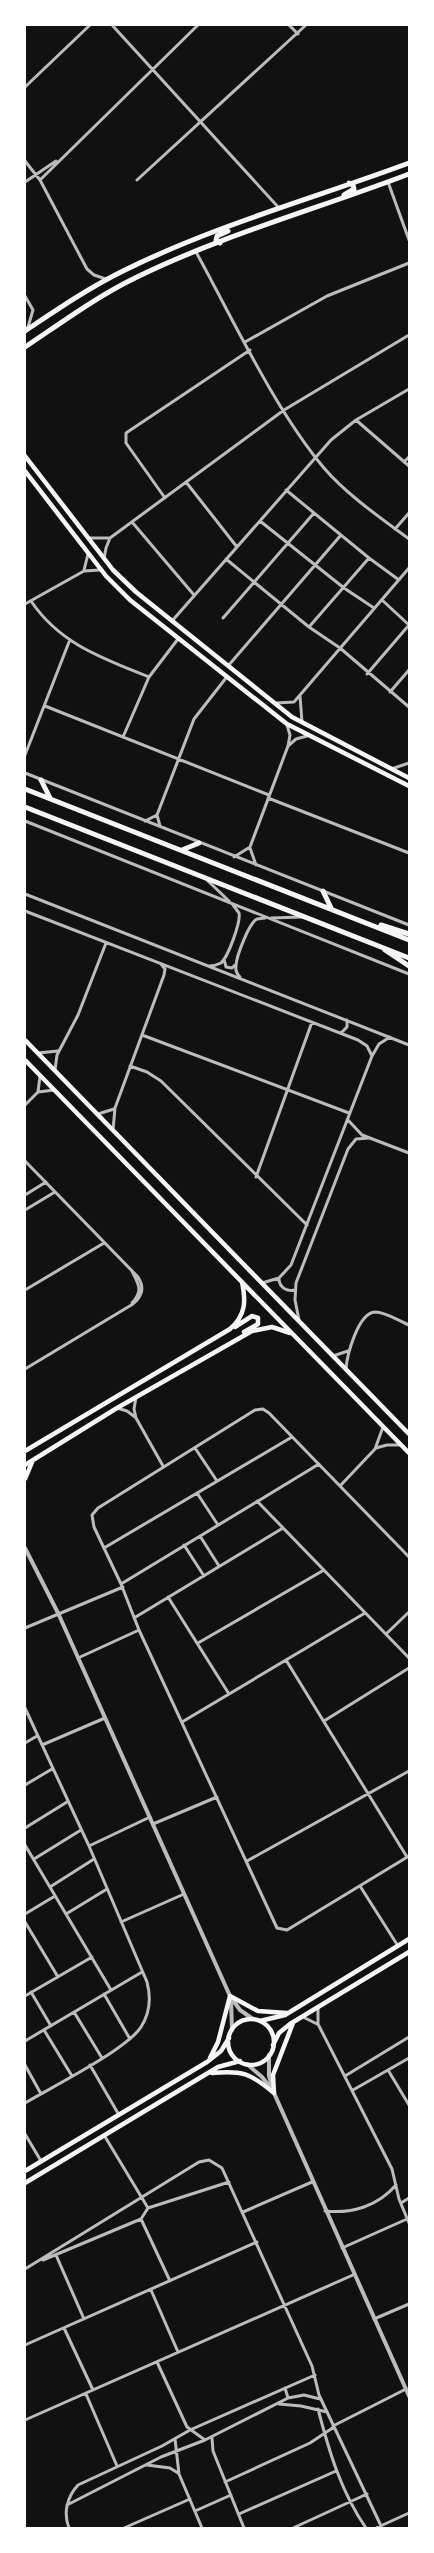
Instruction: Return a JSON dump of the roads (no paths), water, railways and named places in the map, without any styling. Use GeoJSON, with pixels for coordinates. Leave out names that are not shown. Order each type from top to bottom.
{"type":"FeatureCollection","features":[{"type":"Feature","properties":{"kind":"main road"},"geometry":{"type":"LineString","coordinates":[[26,330],[107,279],[152,258],[253,218],[409,163]]}},
{"type":"Feature","properties":{"kind":"main road"},"geometry":{"type":"LineString","coordinates":[[25,347],[120,285],[221,242],[409,174]]}},
{"type":"Feature","properties":{"kind":"main road"},"geometry":{"type":"LineString","coordinates":[[312,210],[321,204],[353,191],[353,185],[349,183]]}},
{"type":"Feature","properties":{"kind":"main road"},"geometry":{"type":"LineString","coordinates":[[221,242],[217,242],[217,236],[253,218]]}},
{"type":"Feature","properties":{"kind":"main road"},"geometry":{"type":"LineString","coordinates":[[25,456],[104,559],[128,586],[272,703],[303,724],[409,778]]}},
{"type":"Feature","properties":{"kind":"main road"},"geometry":{"type":"LineString","coordinates":[[25,470],[88,554],[130,600],[226,678],[287,724],[307,736],[409,786]]}},
{"type":"Feature","properties":{"kind":"main road"},"geometry":{"type":"LineString","coordinates":[[41,780],[50,798]]}},
{"type":"Feature","properties":{"kind":"main road"},"geometry":{"type":"LineString","coordinates":[[25,789],[409,940]]}},
{"type":"Feature","properties":{"kind":"main road"},"geometry":{"type":"LineString","coordinates":[[25,807],[409,958]]}},
{"type":"Feature","properties":{"kind":"main road"},"geometry":{"type":"LineString","coordinates":[[182,850],[199,842]]}},
{"type":"Feature","properties":{"kind":"main road"},"geometry":{"type":"LineString","coordinates":[[323,891],[331,908]]}},
{"type":"Feature","properties":{"kind":"main road"},"geometry":{"type":"LineString","coordinates":[[352,917],[409,934]]}},
{"type":"Feature","properties":{"kind":"main road"},"geometry":{"type":"LineString","coordinates":[[383,948],[409,966]]}},
{"type":"Feature","properties":{"kind":"main road"},"geometry":{"type":"LineString","coordinates":[[25,1040],[409,1434]]}},
{"type":"Feature","properties":{"kind":"main road"},"geometry":{"type":"LineString","coordinates":[[25,1060],[409,1453]]}},
{"type":"Feature","properties":{"kind":"main road"},"geometry":{"type":"LineString","coordinates":[[230,1329],[238,1322],[244,1308],[241,1281]]}},
{"type":"Feature","properties":{"kind":"main road"},"geometry":{"type":"LineString","coordinates":[[25,1450],[253,1316],[259,1319],[258,1324],[236,1340]]}},
{"type":"Feature","properties":{"kind":"main road"},"geometry":{"type":"LineString","coordinates":[[25,1465],[136,1396],[257,1329],[279,1328],[294,1336]]}},
{"type":"Feature","properties":{"kind":"main road"},"geometry":{"type":"LineString","coordinates":[[25,1446],[34,1446]]}},
{"type":"Feature","properties":{"kind":"main road"},"geometry":{"type":"LineString","coordinates":[[25,1479],[35,1458]]}},
{"type":"Feature","properties":{"kind":"main road"},"geometry":{"type":"LineString","coordinates":[[25,2171],[207,2062],[221,2051],[232,2030],[239,2022],[253,2019],[260,2021],[276,2019],[409,1940]]}},
{"type":"Feature","properties":{"kind":"main road"},"geometry":{"type":"LineString","coordinates":[[229,2038],[230,2050],[240,2061],[247,2064],[259,2063],[270,2055],[273,2045],[282,2030],[294,2021],[409,1952]]}},
{"type":"Feature","properties":{"kind":"main road"},"geometry":{"type":"LineString","coordinates":[[207,2062],[216,2047],[230,1996],[258,2011],[288,2013]]}},
{"type":"Feature","properties":{"kind":"main road"},"geometry":{"type":"LineString","coordinates":[[260,2021],[270,2030],[273,2045]]}},
{"type":"Feature","properties":{"kind":"main road"},"geometry":{"type":"LineString","coordinates":[[274,2093],[275,2070],[286,2037],[294,2021]]}},
{"type":"Feature","properties":{"kind":"main road"},"geometry":{"type":"LineString","coordinates":[[25,2183],[209,2073],[227,2063],[240,2061]]}},
{"type":"Feature","properties":{"kind":"main road"},"geometry":{"type":"LineString","coordinates":[[209,2073],[243,2073],[256,2079],[274,2093]]}},
{"type":"Feature","properties":{"kind":"street"},"geometry":{"type":"LineString","coordinates":[[25,88],[90,25]]}},
{"type":"Feature","properties":{"kind":"street"},"geometry":{"type":"LineString","coordinates":[[112,25],[280,209]]}},
{"type":"Feature","properties":{"kind":"street"},"geometry":{"type":"LineString","coordinates":[[40,180],[58,160],[198,25]]}},
{"type":"Feature","properties":{"kind":"street"},"geometry":{"type":"LineString","coordinates":[[289,25],[298,34]]}},
{"type":"Feature","properties":{"kind":"street"},"geometry":{"type":"LineString","coordinates":[[137,180],[306,25]]}},
{"type":"Feature","properties":{"kind":"street"},"geometry":{"type":"LineString","coordinates":[[25,182],[58,160]]}},
{"type":"Feature","properties":{"kind":"street"},"geometry":{"type":"LineString","coordinates":[[25,161],[40,180],[87,268],[94,275],[107,279]]}},
{"type":"Feature","properties":{"kind":"street"},"geometry":{"type":"LineString","coordinates":[[388,182],[409,240]]}},
{"type":"Feature","properties":{"kind":"street"},"geometry":{"type":"LineString","coordinates":[[196,252],[284,410],[316,456],[335,479],[409,539]]}},
{"type":"Feature","properties":{"kind":"street"},"geometry":{"type":"LineString","coordinates":[[245,342],[327,296],[409,263]]}},
{"type":"Feature","properties":{"kind":"street"},"geometry":{"type":"LineString","coordinates":[[25,296],[33,310],[26,330]]}},
{"type":"Feature","properties":{"kind":"street"},"geometry":{"type":"LineString","coordinates":[[104,559],[110,538],[284,410],[409,335]]}},
{"type":"Feature","properties":{"kind":"street"},"geometry":{"type":"LineString","coordinates":[[165,498],[126,443],[126,433],[250,350]]}},
{"type":"Feature","properties":{"kind":"street"},"geometry":{"type":"LineString","coordinates":[[171,621],[316,456],[356,420],[409,389]]}},
{"type":"Feature","properties":{"kind":"street"},"geometry":{"type":"LineString","coordinates":[[356,420],[409,466]]}},
{"type":"Feature","properties":{"kind":"street"},"geometry":{"type":"LineString","coordinates":[[404,462],[409,457]]}},
{"type":"Feature","properties":{"kind":"street"},"geometry":{"type":"LineString","coordinates":[[186,482],[237,547]]}},
{"type":"Feature","properties":{"kind":"street"},"geometry":{"type":"LineString","coordinates":[[286,490],[399,580]]}},
{"type":"Feature","properties":{"kind":"street"},"geometry":{"type":"LineString","coordinates":[[223,618],[314,513]]}},
{"type":"Feature","properties":{"kind":"street"},"geometry":{"type":"LineString","coordinates":[[395,529],[409,513]]}},
{"type":"Feature","properties":{"kind":"street"},"geometry":{"type":"LineString","coordinates":[[260,521],[344,588],[374,609]]}},
{"type":"Feature","properties":{"kind":"street"},"geometry":{"type":"LineString","coordinates":[[132,522],[194,595]]}},
{"type":"Feature","properties":{"kind":"street"},"geometry":{"type":"LineString","coordinates":[[228,667],[341,535]]}},
{"type":"Feature","properties":{"kind":"street"},"geometry":{"type":"LineString","coordinates":[[88,538],[110,538]]}},
{"type":"Feature","properties":{"kind":"street"},"geometry":{"type":"LineString","coordinates":[[84,571],[88,554]]}},
{"type":"Feature","properties":{"kind":"street"},"geometry":{"type":"LineString","coordinates":[[309,627],[369,558]]}},
{"type":"Feature","properties":{"kind":"street"},"geometry":{"type":"LineString","coordinates":[[226,559],[309,627],[340,648],[367,674],[409,707]]}},
{"type":"Feature","properties":{"kind":"street"},"geometry":{"type":"LineString","coordinates":[[272,703],[288,704],[294,702],[409,568]]}},
{"type":"Feature","properties":{"kind":"street"},"geometry":{"type":"LineString","coordinates":[[25,604],[84,571],[101,570]]}},
{"type":"Feature","properties":{"kind":"street"},"geometry":{"type":"LineString","coordinates":[[367,674],[409,625],[382,600]]}},
{"type":"Feature","properties":{"kind":"street"},"geometry":{"type":"LineString","coordinates":[[31,601],[44,619],[70,642],[89,653],[149,676]]}},
{"type":"Feature","properties":{"kind":"street"},"geometry":{"type":"LineString","coordinates":[[123,737],[149,676],[178,639]]}},
{"type":"Feature","properties":{"kind":"street"},"geometry":{"type":"LineString","coordinates":[[25,755],[70,642]]}},
{"type":"Feature","properties":{"kind":"street"},"geometry":{"type":"LineString","coordinates":[[390,692],[409,670]]}},
{"type":"Feature","properties":{"kind":"street"},"geometry":{"type":"LineString","coordinates":[[143,820],[148,821],[157,814],[194,719],[226,678]]}},
{"type":"Feature","properties":{"kind":"street"},"geometry":{"type":"LineString","coordinates":[[300,695],[300,712],[303,724]]}},
{"type":"Feature","properties":{"kind":"street"},"geometry":{"type":"LineString","coordinates":[[45,706],[409,854]]}},
{"type":"Feature","properties":{"kind":"street"},"geometry":{"type":"LineString","coordinates":[[234,857],[250,847],[288,746],[290,735],[287,724]]}},
{"type":"Feature","properties":{"kind":"street"},"geometry":{"type":"LineString","coordinates":[[288,746],[296,739],[307,736]]}},
{"type":"Feature","properties":{"kind":"street"},"geometry":{"type":"LineString","coordinates":[[390,769],[409,763]]}},
{"type":"Feature","properties":{"kind":"street"},"geometry":{"type":"LineString","coordinates":[[25,773],[409,925]]}},
{"type":"Feature","properties":{"kind":"street"},"geometry":{"type":"LineString","coordinates":[[157,814],[162,828]]}},
{"type":"Feature","properties":{"kind":"street"},"geometry":{"type":"LineString","coordinates":[[25,821],[409,974]]}},
{"type":"Feature","properties":{"kind":"street"},"geometry":{"type":"LineString","coordinates":[[250,847],[256,866]]}},
{"type":"Feature","properties":{"kind":"street"},"geometry":{"type":"LineString","coordinates":[[206,878],[231,903],[239,913],[240,920],[224,959],[217,965],[207,966]]}},
{"type":"Feature","properties":{"kind":"street"},"geometry":{"type":"LineString","coordinates":[[25,894],[409,1045]]}},
{"type":"Feature","properties":{"kind":"street"},"geometry":{"type":"LineString","coordinates":[[25,911],[363,1042],[372,1056]]}},
{"type":"Feature","properties":{"kind":"street"},"geometry":{"type":"LineString","coordinates":[[224,959],[226,967],[232,968],[236,963],[251,923],[257,918],[304,917]]}},
{"type":"Feature","properties":{"kind":"street"},"geometry":{"type":"LineString","coordinates":[[55,1070],[59,1050],[78,1015],[106,943]]}},
{"type":"Feature","properties":{"kind":"street"},"geometry":{"type":"LineString","coordinates":[[236,963],[236,972],[242,980]]}},
{"type":"Feature","properties":{"kind":"street"},"geometry":{"type":"LineString","coordinates":[[113,1130],[115,1108],[164,975],[165,969],[161,964]]}},
{"type":"Feature","properties":{"kind":"street"},"geometry":{"type":"LineString","coordinates":[[164,975],[175,970]]}},
{"type":"Feature","properties":{"kind":"street"},"geometry":{"type":"LineString","coordinates":[[340,1033],[347,1027],[347,1020]]}},
{"type":"Feature","properties":{"kind":"street"},"geometry":{"type":"LineString","coordinates":[[256,1177],[312,1022]]}},
{"type":"Feature","properties":{"kind":"street"},"geometry":{"type":"LineString","coordinates":[[142,1035],[349,1114]]}},
{"type":"Feature","properties":{"kind":"street"},"geometry":{"type":"LineString","coordinates":[[262,1283],[279,1278],[291,1265],[372,1056],[379,1044],[391,1037]]}},
{"type":"Feature","properties":{"kind":"street"},"geometry":{"type":"LineString","coordinates":[[38,1053],[59,1050]]}},
{"type":"Feature","properties":{"kind":"street"},"geometry":{"type":"LineString","coordinates":[[130,1066],[146,1072],[161,1081],[256,1177],[307,1225]]}},
{"type":"Feature","properties":{"kind":"street"},"geometry":{"type":"LineString","coordinates":[[38,1092],[40,1075]]}},
{"type":"Feature","properties":{"kind":"street"},"geometry":{"type":"LineString","coordinates":[[25,1105],[38,1092],[54,1090]]}},
{"type":"Feature","properties":{"kind":"street"},"geometry":{"type":"LineString","coordinates":[[98,1114],[115,1108]]}},
{"type":"Feature","properties":{"kind":"street"},"geometry":{"type":"LineString","coordinates":[[347,1119],[356,1131],[409,1153]]}},
{"type":"Feature","properties":{"kind":"street"},"geometry":{"type":"LineString","coordinates":[[299,1321],[295,1290],[341,1164],[353,1142],[360,1138],[369,1138]]}},
{"type":"Feature","properties":{"kind":"street"},"geometry":{"type":"LineString","coordinates":[[331,1161],[337,1160],[341,1164]]}},
{"type":"Feature","properties":{"kind":"street"},"geometry":{"type":"LineString","coordinates":[[25,1161],[132,1270],[140,1280],[143,1290],[140,1297],[128,1307],[26,1369],[25,1362]]}},
{"type":"Feature","properties":{"kind":"street"},"geometry":{"type":"LineString","coordinates":[[25,1195],[46,1182]]}},
{"type":"Feature","properties":{"kind":"street"},"geometry":{"type":"LineString","coordinates":[[25,1210],[55,1192]]}},
{"type":"Feature","properties":{"kind":"street"},"geometry":{"type":"LineString","coordinates":[[25,1290],[104,1242]]}},
{"type":"Feature","properties":{"kind":"street"},"geometry":{"type":"LineString","coordinates":[[279,1278],[280,1283],[285,1289],[295,1290]]}},
{"type":"Feature","properties":{"kind":"street"},"geometry":{"type":"LineString","coordinates":[[346,1369],[348,1350],[362,1322],[373,1312],[382,1313],[409,1325]]}},
{"type":"Feature","properties":{"kind":"street"},"geometry":{"type":"LineString","coordinates":[[333,1356],[348,1350]]}},
{"type":"Feature","properties":{"kind":"street"},"geometry":{"type":"LineString","coordinates":[[136,1396],[134,1405],[136,1418],[163,1466]]}},
{"type":"Feature","properties":{"kind":"street"},"geometry":{"type":"LineString","coordinates":[[116,1408],[127,1411],[136,1418]]}},
{"type":"Feature","properties":{"kind":"street"},"geometry":{"type":"LineString","coordinates":[[286,1660],[408,1857],[287,1930],[280,1930],[274,1925],[247,1861],[139,1630],[122,1586],[92,1524],[93,1512],[163,1466],[256,1410],[263,1409],[409,1557]]}},
{"type":"Feature","properties":{"kind":"street"},"geometry":{"type":"LineString","coordinates":[[376,1449],[383,1427]]}},
{"type":"Feature","properties":{"kind":"street"},"geometry":{"type":"LineString","coordinates":[[104,1548],[292,1437]]}},
{"type":"Feature","properties":{"kind":"street"},"geometry":{"type":"LineString","coordinates":[[340,1486],[376,1449],[387,1445],[400,1445]]}},
{"type":"Feature","properties":{"kind":"street"},"geometry":{"type":"LineString","coordinates":[[195,1448],[217,1481]]}},
{"type":"Feature","properties":{"kind":"street"},"geometry":{"type":"LineString","coordinates":[[25,1628],[122,1586],[318,1464]]}},
{"type":"Feature","properties":{"kind":"street"},"geometry":{"type":"LineString","coordinates":[[197,1493],[218,1525]]}},
{"type":"Feature","properties":{"kind":"street"},"geometry":{"type":"LineString","coordinates":[[257,1501],[409,1658]]}},
{"type":"Feature","properties":{"kind":"street"},"geometry":{"type":"LineString","coordinates":[[134,1618],[283,1528]]}},
{"type":"Feature","properties":{"kind":"street"},"geometry":{"type":"LineString","coordinates":[[200,1536],[219,1566]]}},
{"type":"Feature","properties":{"kind":"street"},"geometry":{"type":"LineString","coordinates":[[184,1546],[204,1576]]}},
{"type":"Feature","properties":{"kind":"street"},"geometry":{"type":"LineString","coordinates":[[25,1548],[58,1614],[230,1996],[233,2008],[232,2030]]}},
{"type":"Feature","properties":{"kind":"street"},"geometry":{"type":"LineString","coordinates":[[198,1644],[324,1570]]}},
{"type":"Feature","properties":{"kind":"street"},"geometry":{"type":"LineString","coordinates":[[168,1597],[229,1694]]}},
{"type":"Feature","properties":{"kind":"street"},"geometry":{"type":"LineString","coordinates":[[386,1634],[409,1612]]}},
{"type":"Feature","properties":{"kind":"street"},"geometry":{"type":"LineString","coordinates":[[182,1722],[365,1613]]}},
{"type":"Feature","properties":{"kind":"street"},"geometry":{"type":"LineString","coordinates":[[78,1658],[139,1630]]}},
{"type":"Feature","properties":{"kind":"street"},"geometry":{"type":"LineString","coordinates":[[324,1721],[409,1668]]}},
{"type":"Feature","properties":{"kind":"street"},"geometry":{"type":"LineString","coordinates":[[25,1708],[89,1846],[149,1990],[149,2005],[144,2021],[130,2040],[25,2103]]}},
{"type":"Feature","properties":{"kind":"street"},"geometry":{"type":"LineString","coordinates":[[42,1745],[105,1718]]}},
{"type":"Feature","properties":{"kind":"street"},"geometry":{"type":"LineString","coordinates":[[25,1743],[37,1736]]}},
{"type":"Feature","properties":{"kind":"street"},"geometry":{"type":"LineString","coordinates":[[25,1785],[52,1769]]}},
{"type":"Feature","properties":{"kind":"street"},"geometry":{"type":"LineString","coordinates":[[247,1861],[409,1771]]}},
{"type":"Feature","properties":{"kind":"street"},"geometry":{"type":"LineString","coordinates":[[153,1824],[217,1797]]}},
{"type":"Feature","properties":{"kind":"street"},"geometry":{"type":"LineString","coordinates":[[25,1828],[68,1802]]}},
{"type":"Feature","properties":{"kind":"street"},"geometry":{"type":"LineString","coordinates":[[89,1846],[150,1817]]}},
{"type":"Feature","properties":{"kind":"street"},"geometry":{"type":"LineString","coordinates":[[34,1859],[81,1830]]}},
{"type":"Feature","properties":{"kind":"street"},"geometry":{"type":"LineString","coordinates":[[25,1844],[111,1990]]}},
{"type":"Feature","properties":{"kind":"street"},"geometry":{"type":"LineString","coordinates":[[50,1887],[94,1859]]}},
{"type":"Feature","properties":{"kind":"street"},"geometry":{"type":"LineString","coordinates":[[360,1886],[398,1946]]}},
{"type":"Feature","properties":{"kind":"street"},"geometry":{"type":"LineString","coordinates":[[66,1914],[106,1889]]}},
{"type":"Feature","properties":{"kind":"street"},"geometry":{"type":"LineString","coordinates":[[121,1922],[184,1894]]}},
{"type":"Feature","properties":{"kind":"street"},"geometry":{"type":"LineString","coordinates":[[25,1914],[55,1896]]}},
{"type":"Feature","properties":{"kind":"street"},"geometry":{"type":"LineString","coordinates":[[25,1922],[58,1977]]}},
{"type":"Feature","properties":{"kind":"street"},"geometry":{"type":"LineString","coordinates":[[25,1996],[92,1957]]}},
{"type":"Feature","properties":{"kind":"street"},"geometry":{"type":"LineString","coordinates":[[25,2041],[142,1972]]}},
{"type":"Feature","properties":{"kind":"street"},"geometry":{"type":"LineString","coordinates":[[31,1992],[51,2026]]}},
{"type":"Feature","properties":{"kind":"street"},"geometry":{"type":"LineString","coordinates":[[104,1994],[130,2040]]}},
{"type":"Feature","properties":{"kind":"street"},"geometry":{"type":"LineString","coordinates":[[230,1996],[240,2010],[253,2019]]}},
{"type":"Feature","properties":{"kind":"street"},"geometry":{"type":"LineString","coordinates":[[318,2006],[318,2024],[392,2169],[400,2203],[408,2221],[342,2248]]}},
{"type":"Feature","properties":{"kind":"street"},"geometry":{"type":"LineString","coordinates":[[74,2012],[102,2058]]}},
{"type":"Feature","properties":{"kind":"street"},"geometry":{"type":"LineString","coordinates":[[301,2017],[318,2024]]}},
{"type":"Feature","properties":{"kind":"street"},"geometry":{"type":"LineString","coordinates":[[44,2030],[72,2076]]}},
{"type":"Feature","properties":{"kind":"street"},"geometry":{"type":"LineString","coordinates":[[345,2076],[409,2037]]}},
{"type":"Feature","properties":{"kind":"street"},"geometry":{"type":"LineString","coordinates":[[270,2055],[269,2076],[274,2093],[312,2182],[409,2396]]}},
{"type":"Feature","properties":{"kind":"street"},"geometry":{"type":"LineString","coordinates":[[353,2090],[409,2058]]}},
{"type":"Feature","properties":{"kind":"street"},"geometry":{"type":"LineString","coordinates":[[247,2064],[262,2077],[274,2093]]}},
{"type":"Feature","properties":{"kind":"street"},"geometry":{"type":"LineString","coordinates":[[25,2065],[41,2094]]}},
{"type":"Feature","properties":{"kind":"street"},"geometry":{"type":"LineString","coordinates":[[90,2065],[119,2115]]}},
{"type":"Feature","properties":{"kind":"street"},"geometry":{"type":"LineString","coordinates":[[388,2070],[409,2105]]}},
{"type":"Feature","properties":{"kind":"street"},"geometry":{"type":"LineString","coordinates":[[25,2134],[41,2161]]}},
{"type":"Feature","properties":{"kind":"street"},"geometry":{"type":"LineString","coordinates":[[104,2136],[148,2208]]}},
{"type":"Feature","properties":{"kind":"street"},"geometry":{"type":"LineString","coordinates":[[25,2268],[143,2198],[199,2162],[209,2160],[218,2164],[243,2212],[315,2375],[321,2400],[382,2527]]}},
{"type":"Feature","properties":{"kind":"street"},"geometry":{"type":"LineString","coordinates":[[33,2264],[141,2219],[148,2208],[229,2182]]}},
{"type":"Feature","properties":{"kind":"street"},"geometry":{"type":"LineString","coordinates":[[243,2212],[312,2182]]}},
{"type":"Feature","properties":{"kind":"street"},"geometry":{"type":"LineString","coordinates":[[325,2210],[345,2211],[365,2206],[382,2198],[396,2184]]}},
{"type":"Feature","properties":{"kind":"street"},"geometry":{"type":"LineString","coordinates":[[400,2203],[409,2198]]}},
{"type":"Feature","properties":{"kind":"street"},"geometry":{"type":"LineString","coordinates":[[141,2219],[170,2281]]}},
{"type":"Feature","properties":{"kind":"street"},"geometry":{"type":"LineString","coordinates":[[25,2346],[256,2242]]}},
{"type":"Feature","properties":{"kind":"street"},"geometry":{"type":"LineString","coordinates":[[56,2255],[84,2319]]}},
{"type":"Feature","properties":{"kind":"street"},"geometry":{"type":"LineString","coordinates":[[25,2420],[353,2274]]}},
{"type":"Feature","properties":{"kind":"street"},"geometry":{"type":"LineString","coordinates":[[151,2290],[178,2352]]}},
{"type":"Feature","properties":{"kind":"street"},"geometry":{"type":"LineString","coordinates":[[374,2319],[409,2304]]}},
{"type":"Feature","properties":{"kind":"street"},"geometry":{"type":"LineString","coordinates":[[64,2328],[93,2390]]}},
{"type":"Feature","properties":{"kind":"street"},"geometry":{"type":"LineString","coordinates":[[157,2362],[190,2430],[206,2440]]}},
{"type":"Feature","properties":{"kind":"street"},"geometry":{"type":"LineString","coordinates":[[69,2528],[66,2518],[67,2505],[78,2485],[190,2430],[315,2375]]}},
{"type":"Feature","properties":{"kind":"street"},"geometry":{"type":"LineString","coordinates":[[285,2388],[288,2398]]}},
{"type":"Feature","properties":{"kind":"street"},"geometry":{"type":"LineString","coordinates":[[225,2482],[325,2435],[334,2426],[406,2389]]}},
{"type":"Feature","properties":{"kind":"street"},"geometry":{"type":"LineString","coordinates":[[86,2394],[117,2466]]}},
{"type":"Feature","properties":{"kind":"street"},"geometry":{"type":"LineString","coordinates":[[67,2505],[147,2465],[206,2440],[288,2398],[304,2395],[321,2400]]}},
{"type":"Feature","properties":{"kind":"street"},"geometry":{"type":"LineString","coordinates":[[276,2404],[318,2409],[327,2413]]}},
{"type":"Feature","properties":{"kind":"street"},"geometry":{"type":"LineString","coordinates":[[318,2409],[336,2471],[349,2502],[366,2528]]}},
{"type":"Feature","properties":{"kind":"street"},"geometry":{"type":"LineString","coordinates":[[212,2437],[213,2451],[244,2528]]}},
{"type":"Feature","properties":{"kind":"street"},"geometry":{"type":"LineString","coordinates":[[175,2439],[179,2474],[202,2528]]}},
{"type":"Feature","properties":{"kind":"street"},"geometry":{"type":"LineString","coordinates":[[147,2465],[170,2468],[179,2474]]}},
{"type":"Feature","properties":{"kind":"street"},"geometry":{"type":"LineString","coordinates":[[239,2514],[336,2471]]}},
{"type":"Feature","properties":{"kind":"street"},"geometry":{"type":"LineString","coordinates":[[195,2511],[231,2494]]}},
{"type":"Feature","properties":{"kind":"street"},"geometry":{"type":"LineString","coordinates":[[293,2528],[367,2494]]}},
{"type":"Feature","properties":{"kind":"street"},"geometry":{"type":"LineString","coordinates":[[124,2528],[190,2499]]}},
{"type":"Feature","properties":{"kind":"street"},"geometry":{"type":"LineString","coordinates":[[376,2528],[382,2527],[409,2513]]}}]}
